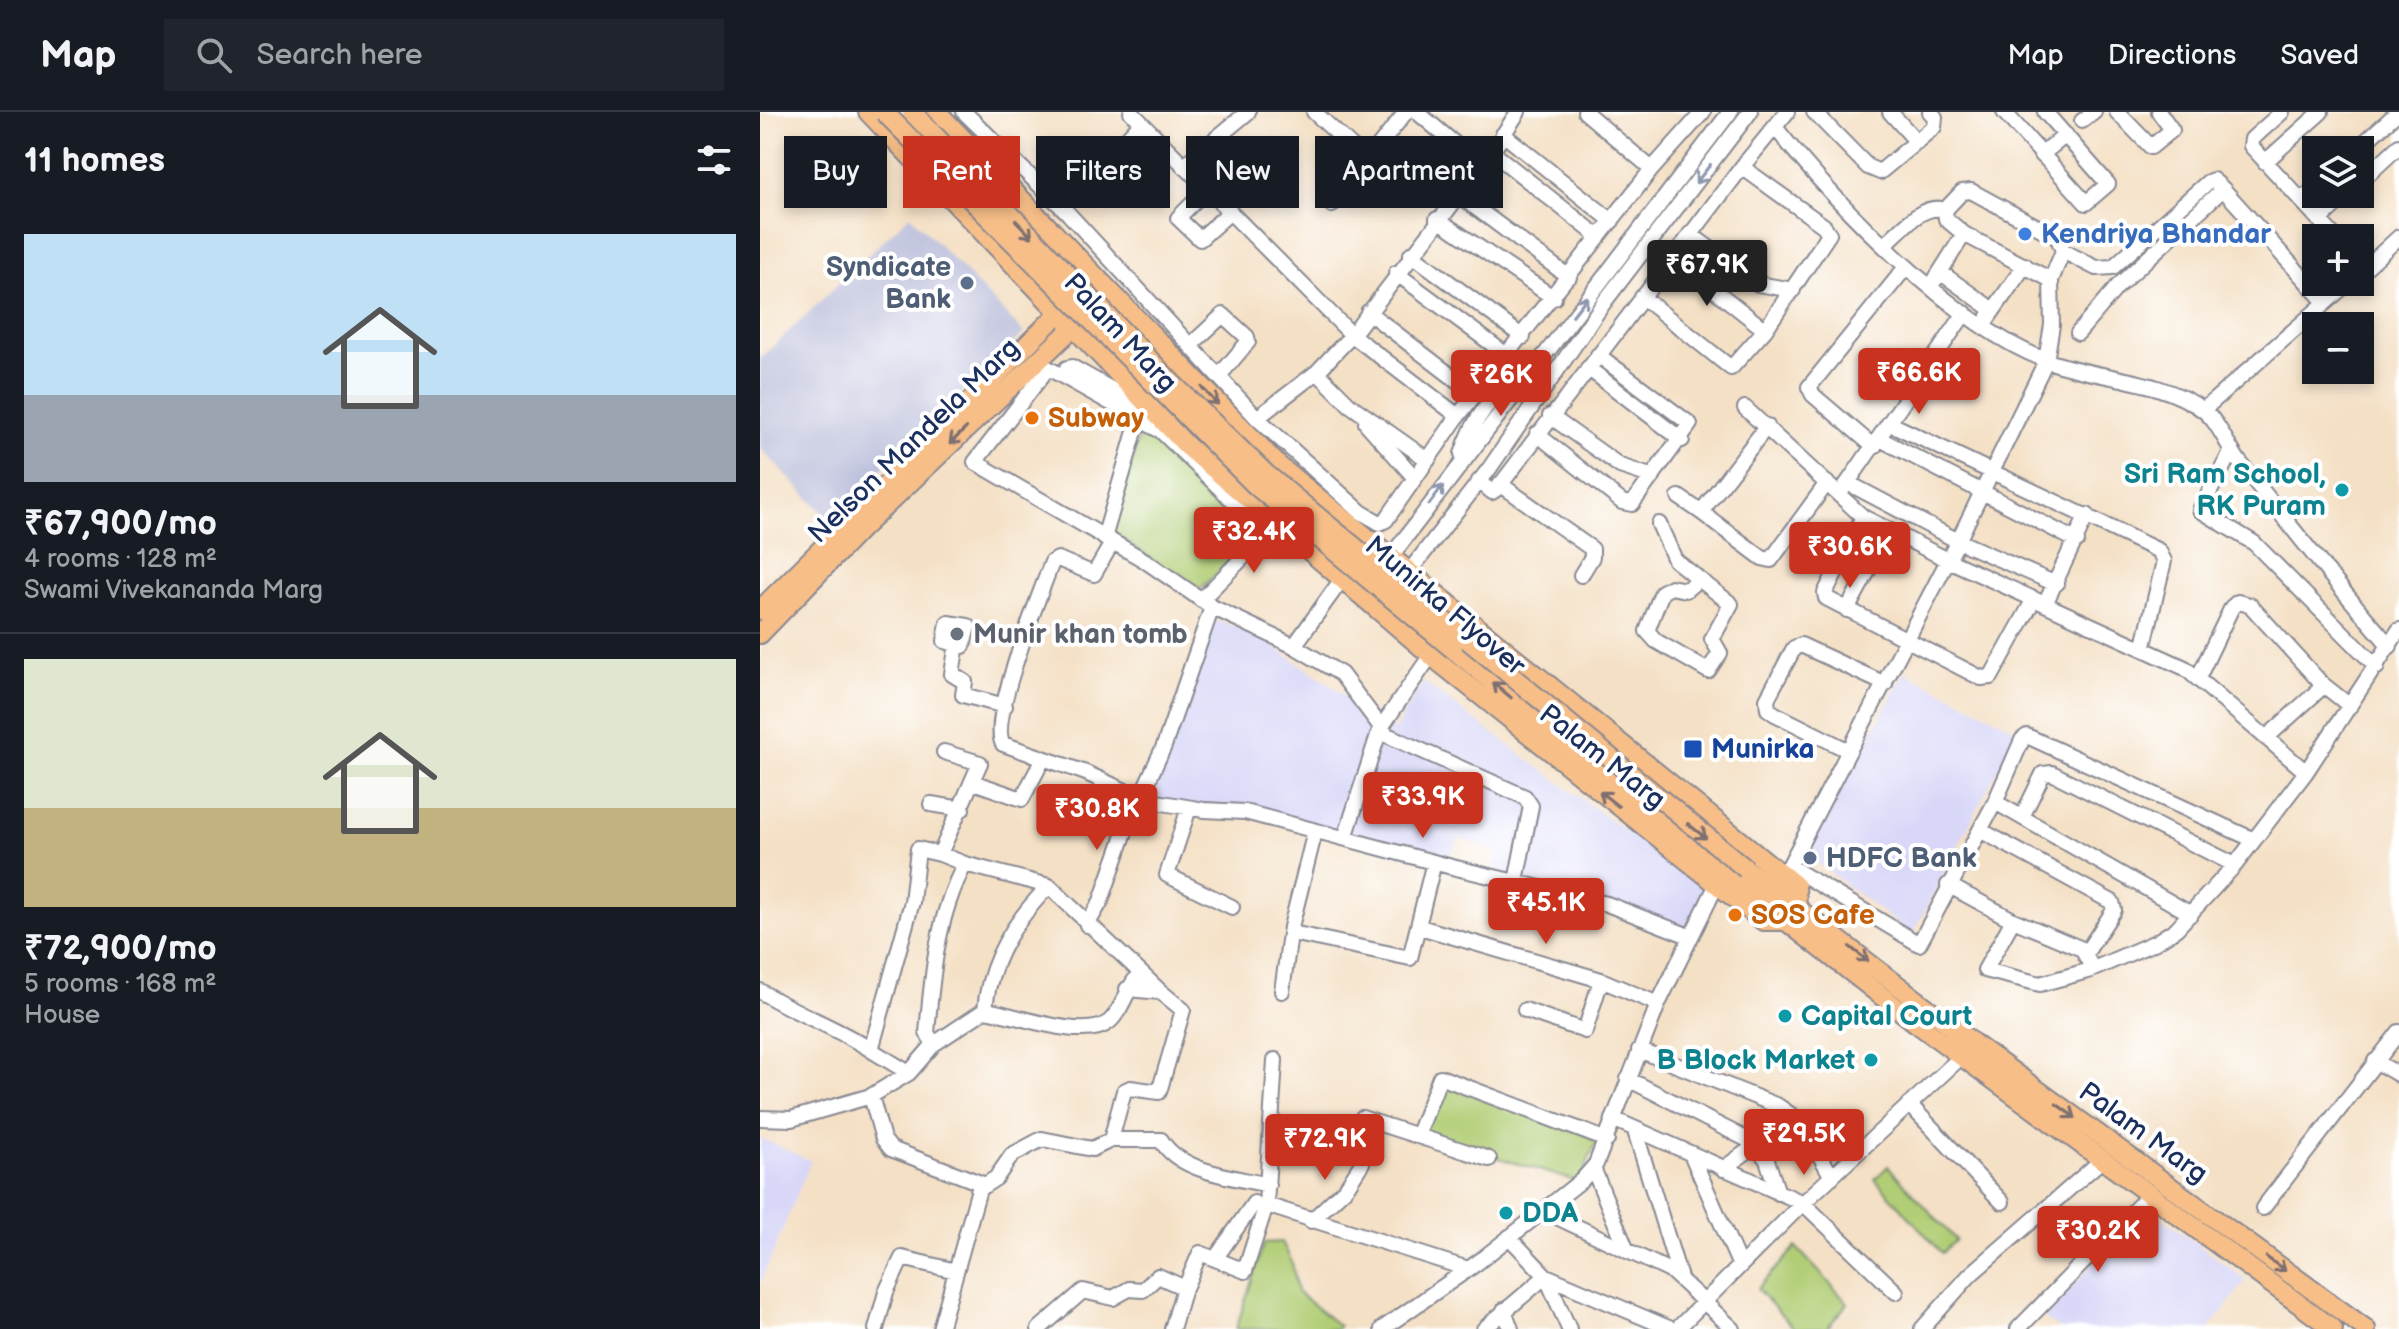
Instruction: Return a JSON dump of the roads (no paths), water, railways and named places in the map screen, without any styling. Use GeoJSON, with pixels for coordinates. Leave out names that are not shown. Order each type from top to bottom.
{"type":"FeatureCollection","features":[{"type":"Feature","properties":{"kind":"main road","name":"Palam Marg"},"geometry":{"type":"LineString","coordinates":[[868,112],[1061,310],[1187,446],[1271,529],[1342,579],[1431,655],[1733,878],[1763,921],[1791,913]]}},
{"type":"Feature","properties":{"kind":"main road","name":"Munirka Flyover"},"geometry":{"type":"LineString","coordinates":[[884,112],[1255,485],[1733,878],[1791,913]]}},
{"type":"Feature","properties":{"kind":"main road","name":"Munirka Flyover"},"geometry":{"type":"LineString","coordinates":[[912,112],[1174,385],[1266,474],[1733,878]]}},
{"type":"Feature","properties":{"kind":"main road","name":"Palam Marg"},"geometry":{"type":"LineString","coordinates":[[937,112],[1279,466],[1464,619],[1786,871],[1796,886],[1791,913]]}},
{"type":"Feature","properties":{"kind":"main road","name":"Nelson Mandela Marg"},"geometry":{"type":"LineString","coordinates":[[760,610],[1061,310],[1099,278]]}},
{"type":"Feature","properties":{"kind":"main road","name":"Nelson Mandela Marg"},"geometry":{"type":"LineString","coordinates":[[760,634],[861,529],[982,413],[1044,363],[1075,325],[1112,292]]}},
{"type":"Feature","properties":{"kind":"main road"},"geometry":{"type":"LineString","coordinates":[[1431,655],[1428,645],[1435,626],[1454,617],[1464,619]]}},
{"type":"Feature","properties":{"kind":"main road","name":"Palam Marg"},"geometry":{"type":"LineString","coordinates":[[1791,913],[1962,1056],[2333,1329]]}},
{"type":"Feature","properties":{"kind":"main road","name":"Palam Marg"},"geometry":{"type":"LineString","coordinates":[[1791,913],[2366,1329]]}},
{"type":"Feature","properties":{"kind":"street"},"geometry":{"type":"LineString","coordinates":[[964,112],[1066,211],[1192,344],[1257,418],[1376,522],[1385,522],[1458,416],[1554,298],[1652,169],[1703,112]]}},
{"type":"Feature","properties":{"kind":"street"},"geometry":{"type":"LineString","coordinates":[[1183,166],[1248,112]]}},
{"type":"Feature","properties":{"kind":"street"},"geometry":{"type":"LineString","coordinates":[[1314,112],[1340,136]]}},
{"type":"Feature","properties":{"kind":"street"},"geometry":{"type":"LineString","coordinates":[[1387,136],[1406,112]]}},
{"type":"Feature","properties":{"kind":"street"},"geometry":{"type":"LineString","coordinates":[[1417,112],[1446,136]]}},
{"type":"Feature","properties":{"kind":"street"},"geometry":{"type":"LineString","coordinates":[[1518,112],[1503,134],[1612,221]]}},
{"type":"Feature","properties":{"kind":"street"},"geometry":{"type":"LineString","coordinates":[[1585,112],[1652,169]]}},
{"type":"Feature","properties":{"kind":"street"},"geometry":{"type":"LineString","coordinates":[[1359,593],[1390,558],[1460,462],[1470,427],[1499,390],[1533,368],[1730,112]]}},
{"type":"Feature","properties":{"kind":"street"},"geometry":{"type":"LineString","coordinates":[[1378,609],[1479,481],[1605,301],[1750,112]]}},
{"type":"Feature","properties":{"kind":"street"},"geometry":{"type":"LineString","coordinates":[[1479,481],[1492,492],[1500,484],[1787,112]]}},
{"type":"Feature","properties":{"kind":"street"},"geometry":{"type":"LineString","coordinates":[[1814,112],[1875,172],[1884,171],[1934,127],[1935,117],[1930,112]]}},
{"type":"Feature","properties":{"kind":"street"},"geometry":{"type":"LineString","coordinates":[[1890,112],[1917,142]]}},
{"type":"Feature","properties":{"kind":"street"},"geometry":{"type":"LineString","coordinates":[[2004,112],[2083,203],[2107,188],[2108,184],[2045,112]]}},
{"type":"Feature","properties":{"kind":"street"},"geometry":{"type":"LineString","coordinates":[[2117,112],[2152,147],[2172,130],[2159,112]]}},
{"type":"Feature","properties":{"kind":"street"},"geometry":{"type":"LineString","coordinates":[[2282,112],[2250,141],[2265,162],[2302,200]]}},
{"type":"Feature","properties":{"kind":"street"},"geometry":{"type":"LineString","coordinates":[[2265,162],[2321,112]]}},
{"type":"Feature","properties":{"kind":"street"},"geometry":{"type":"LineString","coordinates":[[1124,136],[1136,117],[1154,136]]}},
{"type":"Feature","properties":{"kind":"street"},"geometry":{"type":"LineString","coordinates":[[2373,136],[2397,117]]}},
{"type":"Feature","properties":{"kind":"street"},"geometry":{"type":"LineString","coordinates":[[1775,127],[1805,164],[1906,267],[1983,325],[2046,361],[2158,391],[2203,410],[2231,452],[2390,646]]}},
{"type":"Feature","properties":{"kind":"street"},"geometry":{"type":"LineString","coordinates":[[2041,155],[2066,135]]}},
{"type":"Feature","properties":{"kind":"street"},"geometry":{"type":"LineString","coordinates":[[2374,169],[2399,146]]}},
{"type":"Feature","properties":{"kind":"street"},"geometry":{"type":"LineString","coordinates":[[1170,152],[1186,169]]}},
{"type":"Feature","properties":{"kind":"street"},"geometry":{"type":"LineString","coordinates":[[1503,161],[1599,237]]}},
{"type":"Feature","properties":{"kind":"street"},"geometry":{"type":"LineString","coordinates":[[1642,297],[1731,368],[1765,330],[1829,238],[1828,230],[1742,167]]}},
{"type":"Feature","properties":{"kind":"street"},"geometry":{"type":"LineString","coordinates":[[2051,280],[1964,234],[1946,219],[1945,210],[1962,192],[1971,191],[2058,238],[2063,251],[2096,268],[2113,267],[2213,180],[2325,302]]}},
{"type":"Feature","properties":{"kind":"street"},"geometry":{"type":"LineString","coordinates":[[2078,333],[2118,286],[2223,189]]}},
{"type":"Feature","properties":{"kind":"street"},"geometry":{"type":"LineString","coordinates":[[1884,245],[1925,210],[1937,207],[1945,210]]}},
{"type":"Feature","properties":{"kind":"street"},"geometry":{"type":"LineString","coordinates":[[1188,208],[1178,218],[1200,239],[1229,213]]}},
{"type":"Feature","properties":{"kind":"street"},"geometry":{"type":"LineString","coordinates":[[1224,208],[1352,335],[1458,416]]}},
{"type":"Feature","properties":{"kind":"street"},"geometry":{"type":"LineString","coordinates":[[1257,418],[1317,372],[1352,335],[1445,208]]}},
{"type":"Feature","properties":{"kind":"street"},"geometry":{"type":"LineString","coordinates":[[1476,208],[1569,277]]}},
{"type":"Feature","properties":{"kind":"street"},"geometry":{"type":"LineString","coordinates":[[2309,208],[2323,224]]}},
{"type":"Feature","properties":{"kind":"street"},"geometry":{"type":"LineString","coordinates":[[2319,220],[2332,208]]}},
{"type":"Feature","properties":{"kind":"street"},"geometry":{"type":"LineString","coordinates":[[1437,219],[1554,298]]}},
{"type":"Feature","properties":{"kind":"street"},"geometry":{"type":"LineString","coordinates":[[1690,234],[1758,284],[1793,290]]}},
{"type":"Feature","properties":{"kind":"street"},"geometry":{"type":"LineString","coordinates":[[1931,287],[1964,234]]}},
{"type":"Feature","properties":{"kind":"street"},"geometry":{"type":"LineString","coordinates":[[2374,258],[2399,237]]}},
{"type":"Feature","properties":{"kind":"street"},"geometry":{"type":"LineString","coordinates":[[2063,251],[2051,280],[2052,325],[2046,361],[1958,541],[1786,871],[1919,944],[1995,802],[2022,740],[2031,736],[2254,840]]}},
{"type":"Feature","properties":{"kind":"street"},"geometry":{"type":"LineString","coordinates":[[1411,254],[1523,337]]}},
{"type":"Feature","properties":{"kind":"street"},"geometry":{"type":"LineString","coordinates":[[1673,257],[1765,330]]}},
{"type":"Feature","properties":{"kind":"street"},"geometry":{"type":"LineString","coordinates":[[1983,325],[2025,265]]}},
{"type":"Feature","properties":{"kind":"street"},"geometry":{"type":"LineString","coordinates":[[1906,267],[1809,387],[1813,395],[1877,443],[2077,541]]}},
{"type":"Feature","properties":{"kind":"street"},"geometry":{"type":"LineString","coordinates":[[1940,272],[1993,310]]}},
{"type":"Feature","properties":{"kind":"street"},"geometry":{"type":"LineString","coordinates":[[1396,273],[1508,356]]}},
{"type":"Feature","properties":{"kind":"street"},"geometry":{"type":"LineString","coordinates":[[2203,410],[2332,296]]}},
{"type":"Feature","properties":{"kind":"street"},"geometry":{"type":"LineString","coordinates":[[1368,312],[1476,395]]}},
{"type":"Feature","properties":{"kind":"street"},"geometry":{"type":"LineString","coordinates":[[1844,489],[1965,313]]}},
{"type":"Feature","properties":{"kind":"street"},"geometry":{"type":"LineString","coordinates":[[1192,344],[1224,315],[1247,337],[1248,342],[1219,376]]}},
{"type":"Feature","properties":{"kind":"street"},"geometry":{"type":"LineString","coordinates":[[1537,434],[1626,504],[1632,504],[1682,440],[1689,423],[1598,355]]}},
{"type":"Feature","properties":{"kind":"street"},"geometry":{"type":"LineString","coordinates":[[1157,429],[1138,421],[1044,363],[975,463],[1108,540],[1206,603],[1294,646],[1346,677],[1380,729],[1406,745],[1529,801],[1530,814],[1516,881]]}},
{"type":"Feature","properties":{"kind":"street"},"geometry":{"type":"LineString","coordinates":[[1066,377],[1067,368],[1072,367],[1109,385],[1271,529],[1206,603],[1164,746],[1101,901],[1087,925]]}},
{"type":"Feature","properties":{"kind":"street"},"geometry":{"type":"LineString","coordinates":[[1588,368],[1682,440]]}},
{"type":"Feature","properties":{"kind":"street"},"geometry":{"type":"LineString","coordinates":[[1317,372],[1415,478]]}},
{"type":"Feature","properties":{"kind":"street"},"geometry":{"type":"LineString","coordinates":[[1350,405],[1428,460]]}},
{"type":"Feature","properties":{"kind":"street"},"geometry":{"type":"LineString","coordinates":[[1745,408],[1827,483],[2056,584]]}},
{"type":"Feature","properties":{"kind":"street"},"geometry":{"type":"LineString","coordinates":[[982,413],[1009,415]]}},
{"type":"Feature","properties":{"kind":"street"},"geometry":{"type":"LineString","coordinates":[[1550,416],[1620,466],[1653,477]]}},
{"type":"Feature","properties":{"kind":"street"},"geometry":{"type":"LineString","coordinates":[[1138,421],[1108,540],[1091,575],[1053,560],[1023,639],[1005,706],[1001,743],[1095,777],[1141,799],[1189,808],[1241,811],[1607,904],[1689,936]]}},
{"type":"Feature","properties":{"kind":"street"},"geometry":{"type":"LineString","coordinates":[[1891,424],[1992,469],[2163,555],[2143,649]]}},
{"type":"Feature","properties":{"kind":"street"},"geometry":{"type":"LineString","coordinates":[[1701,512],[1767,426]]}},
{"type":"Feature","properties":{"kind":"street"},"geometry":{"type":"LineString","coordinates":[[2231,452],[2200,510],[2254,543],[2377,667]]}},
{"type":"Feature","properties":{"kind":"street"},"geometry":{"type":"LineString","coordinates":[[1679,497],[1762,558],[1771,560],[1827,483]]}},
{"type":"Feature","properties":{"kind":"street"},"geometry":{"type":"LineString","coordinates":[[1500,484],[1592,549],[1592,557],[1581,575]]}},
{"type":"Feature","properties":{"kind":"street"},"geometry":{"type":"LineString","coordinates":[[1844,489],[1863,517],[1889,532],[2178,664],[2306,772]]}},
{"type":"Feature","properties":{"kind":"street"},"geometry":{"type":"LineString","coordinates":[[1863,517],[1825,593],[1827,599],[1988,679],[2040,602],[2056,584],[2087,515]]}},
{"type":"Feature","properties":{"kind":"street"},"geometry":{"type":"LineString","coordinates":[[1659,524],[1675,560],[1731,604],[1711,640],[1720,653],[1708,671],[1656,641],[1647,631],[1662,592],[1671,587],[1688,590],[1699,579]]}},
{"type":"Feature","properties":{"kind":"street"},"geometry":{"type":"LineString","coordinates":[[1847,610],[1889,532]]}},
{"type":"Feature","properties":{"kind":"street"},"geometry":{"type":"LineString","coordinates":[[1294,646],[1342,579]]}},
{"type":"Feature","properties":{"kind":"street"},"geometry":{"type":"LineString","coordinates":[[2198,678],[2232,607],[2242,602],[2253,608],[2321,683],[2350,706]]}},
{"type":"Feature","properties":{"kind":"street"},"geometry":{"type":"LineString","coordinates":[[2013,920],[1985,970],[2036,985],[2091,970],[2168,936],[2235,865],[2306,772],[2399,630]]}},
{"type":"Feature","properties":{"kind":"street"},"geometry":{"type":"LineString","coordinates":[[957,644],[952,674],[965,682],[963,695],[1005,706]]}},
{"type":"Feature","properties":{"kind":"street"},"geometry":{"type":"LineString","coordinates":[[1849,751],[1768,709],[1767,699],[1794,648],[1801,645],[1885,684]]}},
{"type":"Feature","properties":{"kind":"street"},"geometry":{"type":"LineString","coordinates":[[1345,838],[1380,729],[1431,655]]}},
{"type":"Feature","properties":{"kind":"street"},"geometry":{"type":"LineString","coordinates":[[2266,738],[2319,690],[2321,683]]}},
{"type":"Feature","properties":{"kind":"street"},"geometry":{"type":"LineString","coordinates":[[940,854],[980,763],[944,752]]}},
{"type":"Feature","properties":{"kind":"street"},"geometry":{"type":"LineString","coordinates":[[973,782],[1022,799],[1043,759]]}},
{"type":"Feature","properties":{"kind":"street"},"geometry":{"type":"LineString","coordinates":[[2022,817],[2043,774],[2049,772],[2235,865]]}},
{"type":"Feature","properties":{"kind":"street"},"geometry":{"type":"LineString","coordinates":[[1995,802],[2191,914]]}},
{"type":"Feature","properties":{"kind":"street"},"geometry":{"type":"LineString","coordinates":[[931,804],[962,809]]}},
{"type":"Feature","properties":{"kind":"street"},"geometry":{"type":"LineString","coordinates":[[1189,808],[1167,875],[1232,907]]}},
{"type":"Feature","properties":{"kind":"street"},"geometry":{"type":"LineString","coordinates":[[1980,830],[2112,902],[2114,910],[2086,953]]}},
{"type":"Feature","properties":{"kind":"street"},"geometry":{"type":"LineString","coordinates":[[1282,991],[1315,831]]}},
{"type":"Feature","properties":{"kind":"street"},"geometry":{"type":"LineString","coordinates":[[871,1050],[912,902],[918,849],[1049,886],[1139,974],[1183,1009],[1156,1094],[1130,1088],[1124,1091],[1111,1140]]}},
{"type":"Feature","properties":{"kind":"street"},"geometry":{"type":"LineString","coordinates":[[1292,933],[1409,959],[1420,927],[1434,862]]}},
{"type":"Feature","properties":{"kind":"street"},"geometry":{"type":"LineString","coordinates":[[934,1044],[927,1033],[939,935],[952,889],[965,864]]}},
{"type":"Feature","properties":{"kind":"street"},"geometry":{"type":"LineString","coordinates":[[1382,1329],[1468,1269],[1593,1168],[1607,1140],[1658,1004],[1689,936],[1733,878]]}},
{"type":"Feature","properties":{"kind":"street"},"geometry":{"type":"LineString","coordinates":[[1948,885],[2013,920],[2086,953],[2091,970]]}},
{"type":"Feature","properties":{"kind":"street"},"geometry":{"type":"LineString","coordinates":[[760,1118],[791,1119],[871,1096],[909,1073],[934,1044],[985,1010],[994,970],[1013,927],[1049,886]]}},
{"type":"Feature","properties":{"kind":"street"},"geometry":{"type":"LineString","coordinates":[[1420,927],[1601,980],[1658,1004]]}},
{"type":"Feature","properties":{"kind":"street"},"geometry":{"type":"LineString","coordinates":[[985,1010],[1047,1025],[1101,1026],[1111,1019],[1139,974]]}},
{"type":"Feature","properties":{"kind":"street"},"geometry":{"type":"LineString","coordinates":[[1525,1010],[1585,1031],[1601,980]]}},
{"type":"Feature","properties":{"kind":"street"},"geometry":{"type":"LineString","coordinates":[[1127,989],[1161,992]]}},
{"type":"Feature","properties":{"kind":"street"},"geometry":{"type":"LineString","coordinates":[[760,991],[789,1009],[845,1033],[909,1073]]}},
{"type":"Feature","properties":{"kind":"street"},"geometry":{"type":"LineString","coordinates":[[2263,1208],[2399,1032]]}},
{"type":"Feature","properties":{"kind":"street"},"geometry":{"type":"LineString","coordinates":[[1639,1050],[1778,1106],[1801,1122],[1832,1177]]}},
{"type":"Feature","properties":{"kind":"street"},"geometry":{"type":"LineString","coordinates":[[1546,1276],[1674,1329],[1803,1203],[1962,1056]]}},
{"type":"Feature","properties":{"kind":"street"},"geometry":{"type":"LineString","coordinates":[[1172,1329],[1197,1254],[1245,1271],[1260,1204],[1268,1185],[1275,1060]]}},
{"type":"Feature","properties":{"kind":"street"},"geometry":{"type":"LineString","coordinates":[[2375,1061],[2399,1075]]}},
{"type":"Feature","properties":{"kind":"street"},"geometry":{"type":"LineString","coordinates":[[1418,1134],[1440,1077],[1607,1140]]}},
{"type":"Feature","properties":{"kind":"street"},"geometry":{"type":"LineString","coordinates":[[1628,1079],[1756,1145],[1767,1160],[1778,1193]]}},
{"type":"Feature","properties":{"kind":"street"},"geometry":{"type":"LineString","coordinates":[[871,1096],[883,1139],[891,1149],[983,1184],[996,1178],[1012,1155],[1037,1141],[1056,1140],[1094,1149],[1111,1140],[1161,1140],[1169,1155],[1186,1163],[1268,1185]]}},
{"type":"Feature","properties":{"kind":"street"},"geometry":{"type":"LineString","coordinates":[[1911,1106],[2002,1202]]}},
{"type":"Feature","properties":{"kind":"street"},"geometry":{"type":"LineString","coordinates":[[1362,1118],[1489,1159]]}},
{"type":"Feature","properties":{"kind":"street"},"geometry":{"type":"LineString","coordinates":[[1613,1119],[1803,1203],[1896,1292]]}},
{"type":"Feature","properties":{"kind":"street"},"geometry":{"type":"LineString","coordinates":[[1635,1131],[1680,1278]]}},
{"type":"Feature","properties":{"kind":"street"},"geometry":{"type":"LineString","coordinates":[[1723,1169],[1756,1145]]}},
{"type":"Feature","properties":{"kind":"street"},"geometry":{"type":"LineString","coordinates":[[1692,1156],[1740,1266]]}},
{"type":"Feature","properties":{"kind":"street"},"geometry":{"type":"LineString","coordinates":[[1922,1329],[1970,1275],[2103,1159]]}},
{"type":"Feature","properties":{"kind":"street"},"geometry":{"type":"LineString","coordinates":[[1311,1221],[1346,1188],[1362,1163]]}},
{"type":"Feature","properties":{"kind":"street"},"geometry":{"type":"LineString","coordinates":[[1593,1168],[1627,1251]]}},
{"type":"Feature","properties":{"kind":"street"},"geometry":{"type":"LineString","coordinates":[[940,1329],[983,1184]]}},
{"type":"Feature","properties":{"kind":"street"},"geometry":{"type":"LineString","coordinates":[[2018,1329],[2151,1193]]}},
{"type":"Feature","properties":{"kind":"street"},"geometry":{"type":"LineString","coordinates":[[1260,1204],[1468,1269]]}},
{"type":"Feature","properties":{"kind":"street"},"geometry":{"type":"LineString","coordinates":[[1215,1259],[1260,1204]]}},
{"type":"Feature","properties":{"kind":"street"},"geometry":{"type":"LineString","coordinates":[[1542,1210],[1680,1278],[1733,1329]]}},
{"type":"Feature","properties":{"kind":"street"},"geometry":{"type":"LineString","coordinates":[[1509,1237],[1546,1276],[1569,1329]]}},
{"type":"Feature","properties":{"kind":"street"},"geometry":{"type":"LineString","coordinates":[[876,1329],[886,1292],[902,1258],[956,1271]]}},
{"type":"Feature","properties":{"kind":"street"},"geometry":{"type":"LineString","coordinates":[[1039,1329],[1083,1291],[1113,1298],[1129,1289],[1143,1290],[1158,1276],[1184,1288]]}},
{"type":"Feature","properties":{"kind":"street"},"geometry":{"type":"LineString","coordinates":[[1484,1329],[1546,1276]]}},
{"type":"Feature","properties":{"kind":"street"},"geometry":{"type":"LineString","coordinates":[[1504,1310],[1511,1329]]}},
{"type":"Feature","properties":{"kind":"place","name":"Kendriya Bhandar"},"geometry":{"type":"Point","coordinates":[2025,234]}},
{"type":"Feature","properties":{"kind":"place","name":"Syndicate Bank"},"geometry":{"type":"Point","coordinates":[967,283]}},
{"type":"Feature","properties":{"kind":"place","name":"Subway"},"geometry":{"type":"Point","coordinates":[1032,418]}},
{"type":"Feature","properties":{"kind":"place","name":"Sri Ram School, RK Puram"},"geometry":{"type":"Point","coordinates":[2342,490]}},
{"type":"Feature","properties":{"kind":"place","name":"Munir khan tomb"},"geometry":{"type":"Point","coordinates":[957,634]}},
{"type":"Feature","properties":{"kind":"place","name":"Munirka"},"geometry":{"type":"Point","coordinates":[1693,749]}},
{"type":"Feature","properties":{"kind":"place","name":"HDFC Bank"},"geometry":{"type":"Point","coordinates":[1810,858]}},
{"type":"Feature","properties":{"kind":"place","name":"SOS Cafe"},"geometry":{"type":"Point","coordinates":[1735,915]}},
{"type":"Feature","properties":{"kind":"place","name":"Capital Court"},"geometry":{"type":"Point","coordinates":[1785,1016]}},
{"type":"Feature","properties":{"kind":"place","name":"B Block Market"},"geometry":{"type":"Point","coordinates":[1871,1060]}},
{"type":"Feature","properties":{"kind":"place","name":"DDA"},"geometry":{"type":"Point","coordinates":[1506,1213]}}]}
